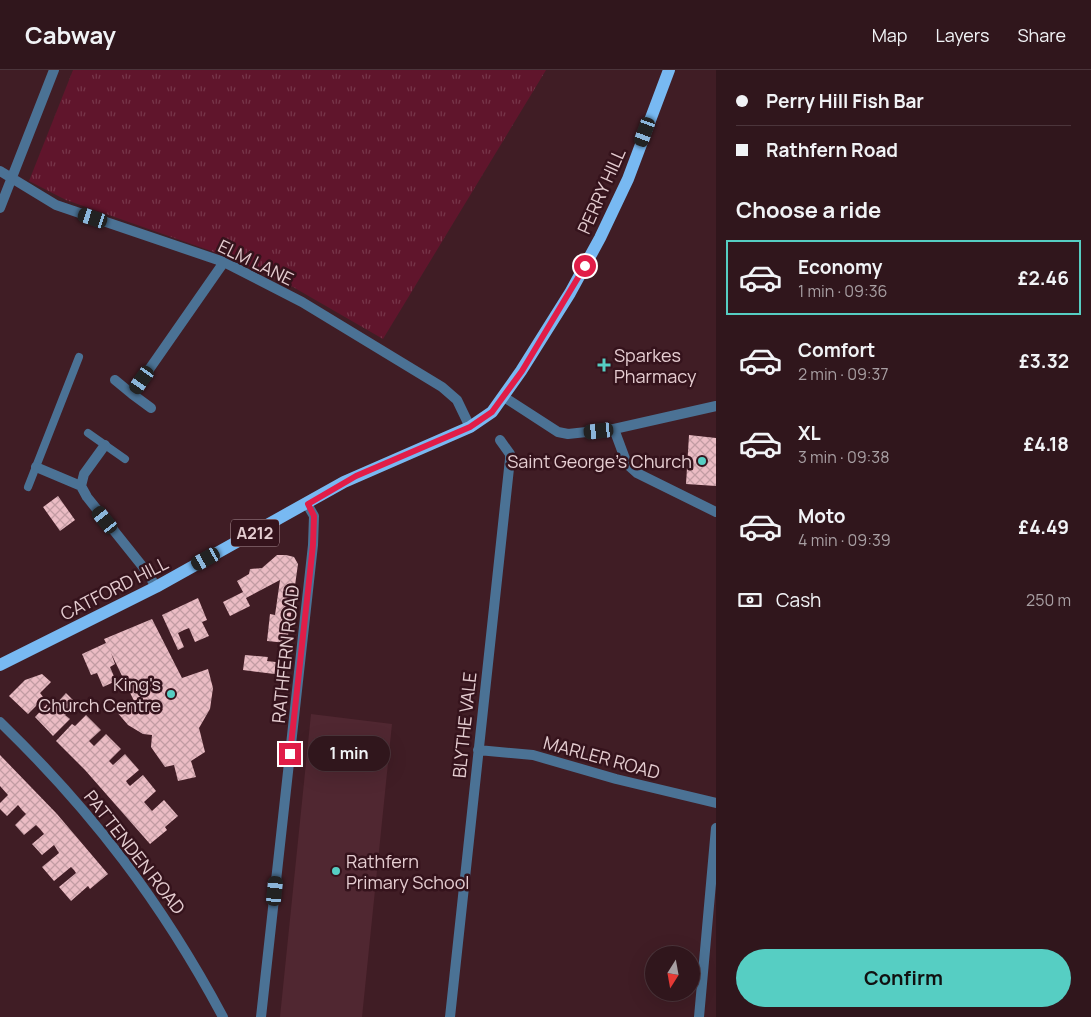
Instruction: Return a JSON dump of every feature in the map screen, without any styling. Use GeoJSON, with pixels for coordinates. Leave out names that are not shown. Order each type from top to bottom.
{"type":"FeatureCollection","features":[{"type":"Feature","properties":{"kind":"main road","name":"PERRY HILL"},"geometry":{"type":"LineString","coordinates":[[504,396],[570,293],[600,238],[628,179],[669,70]]}},
{"type":"Feature","properties":{"kind":"main road","name":"CATFORD HILL"},"geometry":{"type":"LineString","coordinates":[[0,665],[156,587],[356,476],[470,427],[492,412],[504,396]]}},
{"type":"Feature","properties":{"kind":"street"},"geometry":{"type":"LineString","coordinates":[[0,208],[54,70]]}},
{"type":"Feature","properties":{"kind":"street","name":"ELM LANE"},"geometry":{"type":"LineString","coordinates":[[0,171],[56,205],[224,262],[302,302],[442,387],[457,400],[470,427]]}},
{"type":"Feature","properties":{"kind":"street"},"geometry":{"type":"LineString","coordinates":[[132,394],[224,262]]}},
{"type":"Feature","properties":{"kind":"street"},"geometry":{"type":"LineString","coordinates":[[115,380],[151,408]]}},
{"type":"Feature","properties":{"kind":"street"},"geometry":{"type":"LineString","coordinates":[[504,396],[558,432],[568,434],[614,429],[716,406]]}},
{"type":"Feature","properties":{"kind":"street"},"geometry":{"type":"LineString","coordinates":[[614,429],[627,464],[637,473],[716,512]]}},
{"type":"Feature","properties":{"kind":"street","name":"BLYTHE VALE"},"geometry":{"type":"LineString","coordinates":[[450,1017],[510,460],[510,454],[500,440]]}},
{"type":"Feature","properties":{"kind":"street"},"geometry":{"type":"LineString","coordinates":[[81,486],[84,474],[105,445]]}},
{"type":"Feature","properties":{"kind":"street"},"geometry":{"type":"LineString","coordinates":[[36,467],[81,486],[87,497],[148,572],[156,587]]}},
{"type":"Feature","properties":{"kind":"street","name":"RATHFERN ROAD"},"geometry":{"type":"LineString","coordinates":[[261,1017],[313,545],[314,516],[308,504]]}},
{"type":"Feature","properties":{"kind":"street","name":"PATTENDEN ROAD"},"geometry":{"type":"LineString","coordinates":[[0,722],[46,767],[138,878],[178,937],[223,1017]]}},
{"type":"Feature","properties":{"kind":"street","name":"MARLER ROAD"},"geometry":{"type":"LineString","coordinates":[[478,750],[533,755],[616,779],[716,803]]}},
{"type":"Feature","properties":{"kind":"street"},"geometry":{"type":"LineString","coordinates":[[699,1017],[716,828]]}},
{"type":"Feature","properties":{"kind":"lane"},"geometry":{"type":"LineString","coordinates":[[28,487],[79,357]]}},
{"type":"Feature","properties":{"kind":"lane"},"geometry":{"type":"LineString","coordinates":[[88,433],[125,459]]}},
{"type":"Feature","properties":{"kind":"shaded area","name":"Rathfern Primary School"},"geometry":{"type":"Polygon","coordinates":[[[311,714],[392,724],[362,1017],[280,1017],[311,714]]]}},
{"type":"Feature","properties":{"kind":"green space"},"geometry":{"type":"Polygon","coordinates":[[[73,70],[546,70],[383,339],[293,287],[234,259],[66,200],[29,181],[73,70]]]}},
{"type":"Feature","properties":{"kind":"building","name":"Saint George's Church"},"geometry":{"type":"Polygon","coordinates":[[[689,435],[716,438],[716,486],[686,484],[689,435]]]}},
{"type":"Feature","properties":{"kind":"building"},"geometry":{"type":"Polygon","coordinates":[[[58,496],[75,520],[60,531],[43,507],[58,496]]]}},
{"type":"Feature","properties":{"kind":"building"},"geometry":{"type":"Polygon","coordinates":[[[277,555],[294,557],[298,564],[287,643],[267,641],[270,614],[275,615],[280,580],[246,598],[250,606],[230,616],[223,602],[243,592],[237,581],[249,574],[250,569],[262,568],[277,555]]]}},
{"type":"Feature","properties":{"kind":"building"},"geometry":{"type":"Polygon","coordinates":[[[198,598],[207,620],[202,622],[209,636],[195,642],[189,628],[184,630],[178,633],[184,647],[178,650],[162,615],[198,598]]]}},
{"type":"Feature","properties":{"kind":"building","name":"King's Church Centre"},"geometry":{"type":"Polygon","coordinates":[[[152,619],[182,678],[208,669],[213,688],[210,709],[199,728],[205,752],[191,761],[196,777],[178,781],[174,765],[165,767],[151,747],[152,735],[143,734],[128,725],[116,711],[134,701],[111,653],[115,664],[110,667],[116,681],[103,687],[97,673],[91,675],[82,654],[106,643],[104,639],[152,619]]]}},
{"type":"Feature","properties":{"kind":"building"},"geometry":{"type":"Polygon","coordinates":[[[245,655],[268,657],[267,661],[284,663],[283,675],[243,670],[245,655]]]}},
{"type":"Feature","properties":{"kind":"building"},"geometry":{"type":"Polygon","coordinates":[[[42,674],[51,682],[40,693],[44,698],[28,714],[9,696],[25,680],[42,674]]]}},
{"type":"Feature","properties":{"kind":"building"},"geometry":{"type":"Polygon","coordinates":[[[66,693],[76,703],[65,715],[70,719],[53,736],[35,717],[50,701],[55,705],[66,693]]]}},
{"type":"Feature","properties":{"kind":"building"},"geometry":{"type":"Polygon","coordinates":[[[86,715],[101,730],[89,741],[94,746],[106,734],[121,749],[109,761],[113,765],[125,754],[139,770],[126,781],[128,784],[130,786],[143,775],[156,791],[144,802],[152,811],[164,800],[178,816],[165,827],[167,830],[150,844],[85,770],[56,741],[72,724],[75,726],[86,715]]]}},
{"type":"Feature","properties":{"kind":"building"},"geometry":{"type":"Polygon","coordinates":[[[0,755],[57,814],[108,874],[90,889],[88,886],[71,901],[59,887],[76,873],[74,870],[71,867],[54,881],[42,867],[59,853],[54,845],[42,855],[32,844],[44,834],[40,829],[36,825],[24,835],[15,825],[26,814],[18,805],[7,816],[0,809],[0,803],[8,795],[0,786],[0,755]]]}},
{"type":"Feature","properties":{"kind":"place","name":"Sparkes Pharmacy"},"geometry":{"type":"Point","coordinates":[604,365]}},
{"type":"Feature","properties":{"kind":"place","name":"Saint George's Church"},"geometry":{"type":"Point","coordinates":[702,461]}},
{"type":"Feature","properties":{"kind":"place","name":"King's Church Centre"},"geometry":{"type":"Point","coordinates":[171,694]}},
{"type":"Feature","properties":{"kind":"place","name":"Rathfern Primary School"},"geometry":{"type":"Point","coordinates":[336,871]}},
{"type":"Feature","properties":{"kind":"route"},"geometry":{"type":"LineString","coordinates":[[290,754],[313,545],[314,516],[308,504],[356,476],[470,427],[489,415],[499,405],[522,371],[585,266]]}}]}
